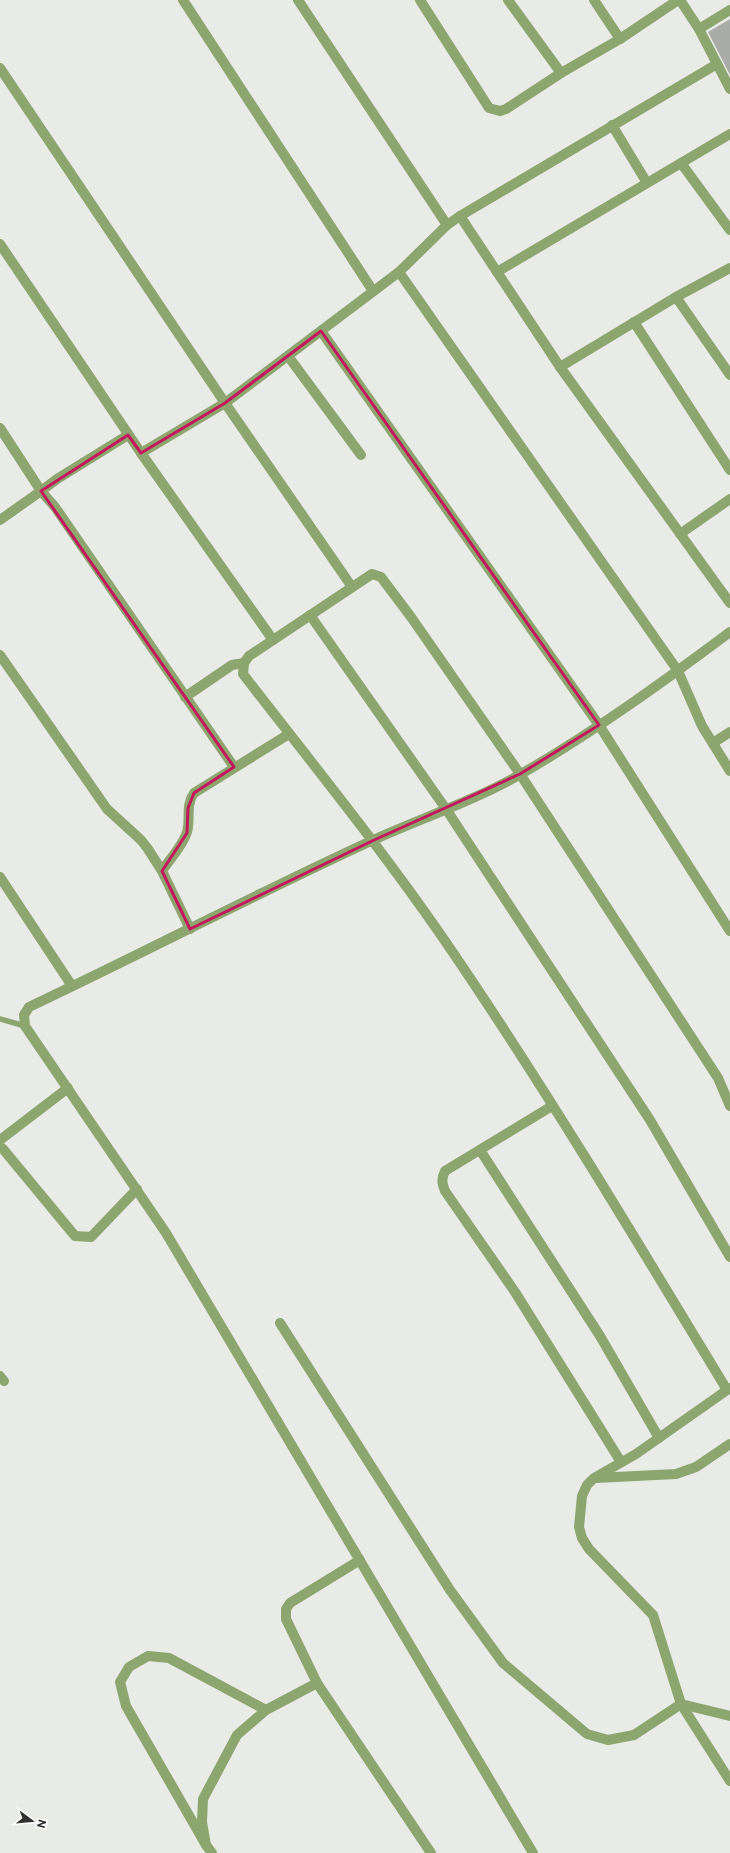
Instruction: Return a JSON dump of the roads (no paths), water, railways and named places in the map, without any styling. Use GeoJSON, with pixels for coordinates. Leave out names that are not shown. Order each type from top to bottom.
{"type":"FeatureCollection","features":[{"type":"Feature","properties":{"kind":"street"},"geometry":{"type":"LineString","coordinates":[[183,0],[373,292]]}},
{"type":"Feature","properties":{"kind":"street"},"geometry":{"type":"LineString","coordinates":[[298,0],[447,226]]}},
{"type":"Feature","properties":{"kind":"street"},"geometry":{"type":"LineString","coordinates":[[420,0],[489,108],[500,111],[506,109],[562,73],[620,40],[679,0],[699,29],[730,89]]}},
{"type":"Feature","properties":{"kind":"street"},"geometry":{"type":"LineString","coordinates":[[508,0],[562,73]]}},
{"type":"Feature","properties":{"kind":"street"},"geometry":{"type":"LineString","coordinates":[[594,0],[620,40]]}},
{"type":"Feature","properties":{"kind":"street"},"geometry":{"type":"LineString","coordinates":[[699,29],[730,10]]}},
{"type":"Feature","properties":{"kind":"street"},"geometry":{"type":"LineString","coordinates":[[141,453],[225,403],[399,272],[447,226],[460,216],[717,64]]}},
{"type":"Feature","properties":{"kind":"street"},"geometry":{"type":"LineString","coordinates":[[0,68],[225,403],[352,587]]}},
{"type":"Feature","properties":{"kind":"street"},"geometry":{"type":"LineString","coordinates":[[612,125],[648,183]]}},
{"type":"Feature","properties":{"kind":"street"},"geometry":{"type":"LineString","coordinates":[[497,272],[730,134]]}},
{"type":"Feature","properties":{"kind":"street"},"geometry":{"type":"LineString","coordinates":[[681,163],[730,230]]}},
{"type":"Feature","properties":{"kind":"street"},"geometry":{"type":"LineString","coordinates":[[460,216],[560,367],[730,603]]}},
{"type":"Feature","properties":{"kind":"street"},"geometry":{"type":"LineString","coordinates":[[0,244],[128,435],[273,640]]}},
{"type":"Feature","properties":{"kind":"street"},"geometry":{"type":"LineString","coordinates":[[560,367],[676,297],[730,268]]}},
{"type":"Feature","properties":{"kind":"street"},"geometry":{"type":"LineString","coordinates":[[399,272],[678,671],[702,726],[730,771]]}},
{"type":"Feature","properties":{"kind":"street"},"geometry":{"type":"LineString","coordinates":[[676,297],[730,375]]}},
{"type":"Feature","properties":{"kind":"street"},"geometry":{"type":"LineString","coordinates":[[634,322],[730,470]]}},
{"type":"Feature","properties":{"kind":"street"},"geometry":{"type":"LineString","coordinates":[[321,331],[599,725],[730,931]]}},
{"type":"Feature","properties":{"kind":"street"},"geometry":{"type":"LineString","coordinates":[[288,356],[361,455]]}},
{"type":"Feature","properties":{"kind":"street"},"geometry":{"type":"LineString","coordinates":[[0,428],[41,491],[54,507],[234,767]]}},
{"type":"Feature","properties":{"kind":"street"},"geometry":{"type":"LineString","coordinates":[[0,520],[57,478],[128,435]]}},
{"type":"Feature","properties":{"kind":"street"},"geometry":{"type":"LineString","coordinates":[[680,534],[730,499]]}},
{"type":"Feature","properties":{"kind":"street"},"geometry":{"type":"LineString","coordinates":[[730,1106],[718,1078],[520,774],[411,617],[381,577],[372,574],[249,656],[244,664],[242,674],[372,841],[462,965],[590,1164],[728,1389],[659,1438],[594,1478],[587,1485],[582,1496],[579,1527],[582,1538],[589,1549],[653,1615],[681,1704],[730,1781]]}},
{"type":"Feature","properties":{"kind":"street"},"geometry":{"type":"LineString","coordinates":[[310,615],[446,809],[650,1120],[730,1257]]}},
{"type":"Feature","properties":{"kind":"street"},"geometry":{"type":"LineString","coordinates":[[533,1853],[210,1304],[137,1189],[25,1026],[24,1015],[29,1007],[72,986],[372,841],[446,809],[520,774],[599,725],[678,671],[730,632]]}},
{"type":"Feature","properties":{"kind":"street"},"geometry":{"type":"LineString","coordinates":[[0,655],[107,809],[141,840],[162,871],[190,929]]}},
{"type":"Feature","properties":{"kind":"street"},"geometry":{"type":"LineString","coordinates":[[185,697],[232,665],[244,664]]}},
{"type":"Feature","properties":{"kind":"street"},"geometry":{"type":"LineString","coordinates":[[713,743],[730,732]]}},
{"type":"Feature","properties":{"kind":"street"},"geometry":{"type":"LineString","coordinates":[[162,871],[187,833],[188,808],[194,793],[289,734]]}},
{"type":"Feature","properties":{"kind":"street"},"geometry":{"type":"LineString","coordinates":[[0,877],[72,986]]}},
{"type":"Feature","properties":{"kind":"street"},"geometry":{"type":"LineString","coordinates":[[0,1140],[68,1088]]}},
{"type":"Feature","properties":{"kind":"street"},"geometry":{"type":"LineString","coordinates":[[552,1106],[445,1171],[442,1177],[442,1183],[445,1191],[515,1292],[621,1462]]}},
{"type":"Feature","properties":{"kind":"street"},"geometry":{"type":"LineString","coordinates":[[0,1147],[38,1190],[75,1236],[91,1237],[137,1189]]}},
{"type":"Feature","properties":{"kind":"street"},"geometry":{"type":"LineString","coordinates":[[480,1150],[600,1336],[659,1438]]}},
{"type":"Feature","properties":{"kind":"street"},"geometry":{"type":"LineString","coordinates":[[280,1323],[450,1590],[503,1663],[587,1734],[608,1740],[634,1735],[681,1704],[730,1716]]}},
{"type":"Feature","properties":{"kind":"street"},"geometry":{"type":"LineString","coordinates":[[594,1478],[676,1474],[696,1467],[730,1444]]}},
{"type":"Feature","properties":{"kind":"street"},"geometry":{"type":"LineString","coordinates":[[360,1560],[290,1602],[286,1610],[286,1619],[317,1683],[427,1850]]}},
{"type":"Feature","properties":{"kind":"street"},"geometry":{"type":"LineString","coordinates":[[209,1849],[126,1706],[120,1682],[128,1667],[148,1656],[169,1658],[266,1710]]}},
{"type":"Feature","properties":{"kind":"street"},"geometry":{"type":"LineString","coordinates":[[209,1849],[202,1822],[203,1799],[237,1735],[266,1710],[317,1683]]}},
{"type":"Feature","properties":{"kind":"lane"},"geometry":{"type":"LineString","coordinates":[[0,1019],[25,1026]]}}]}
